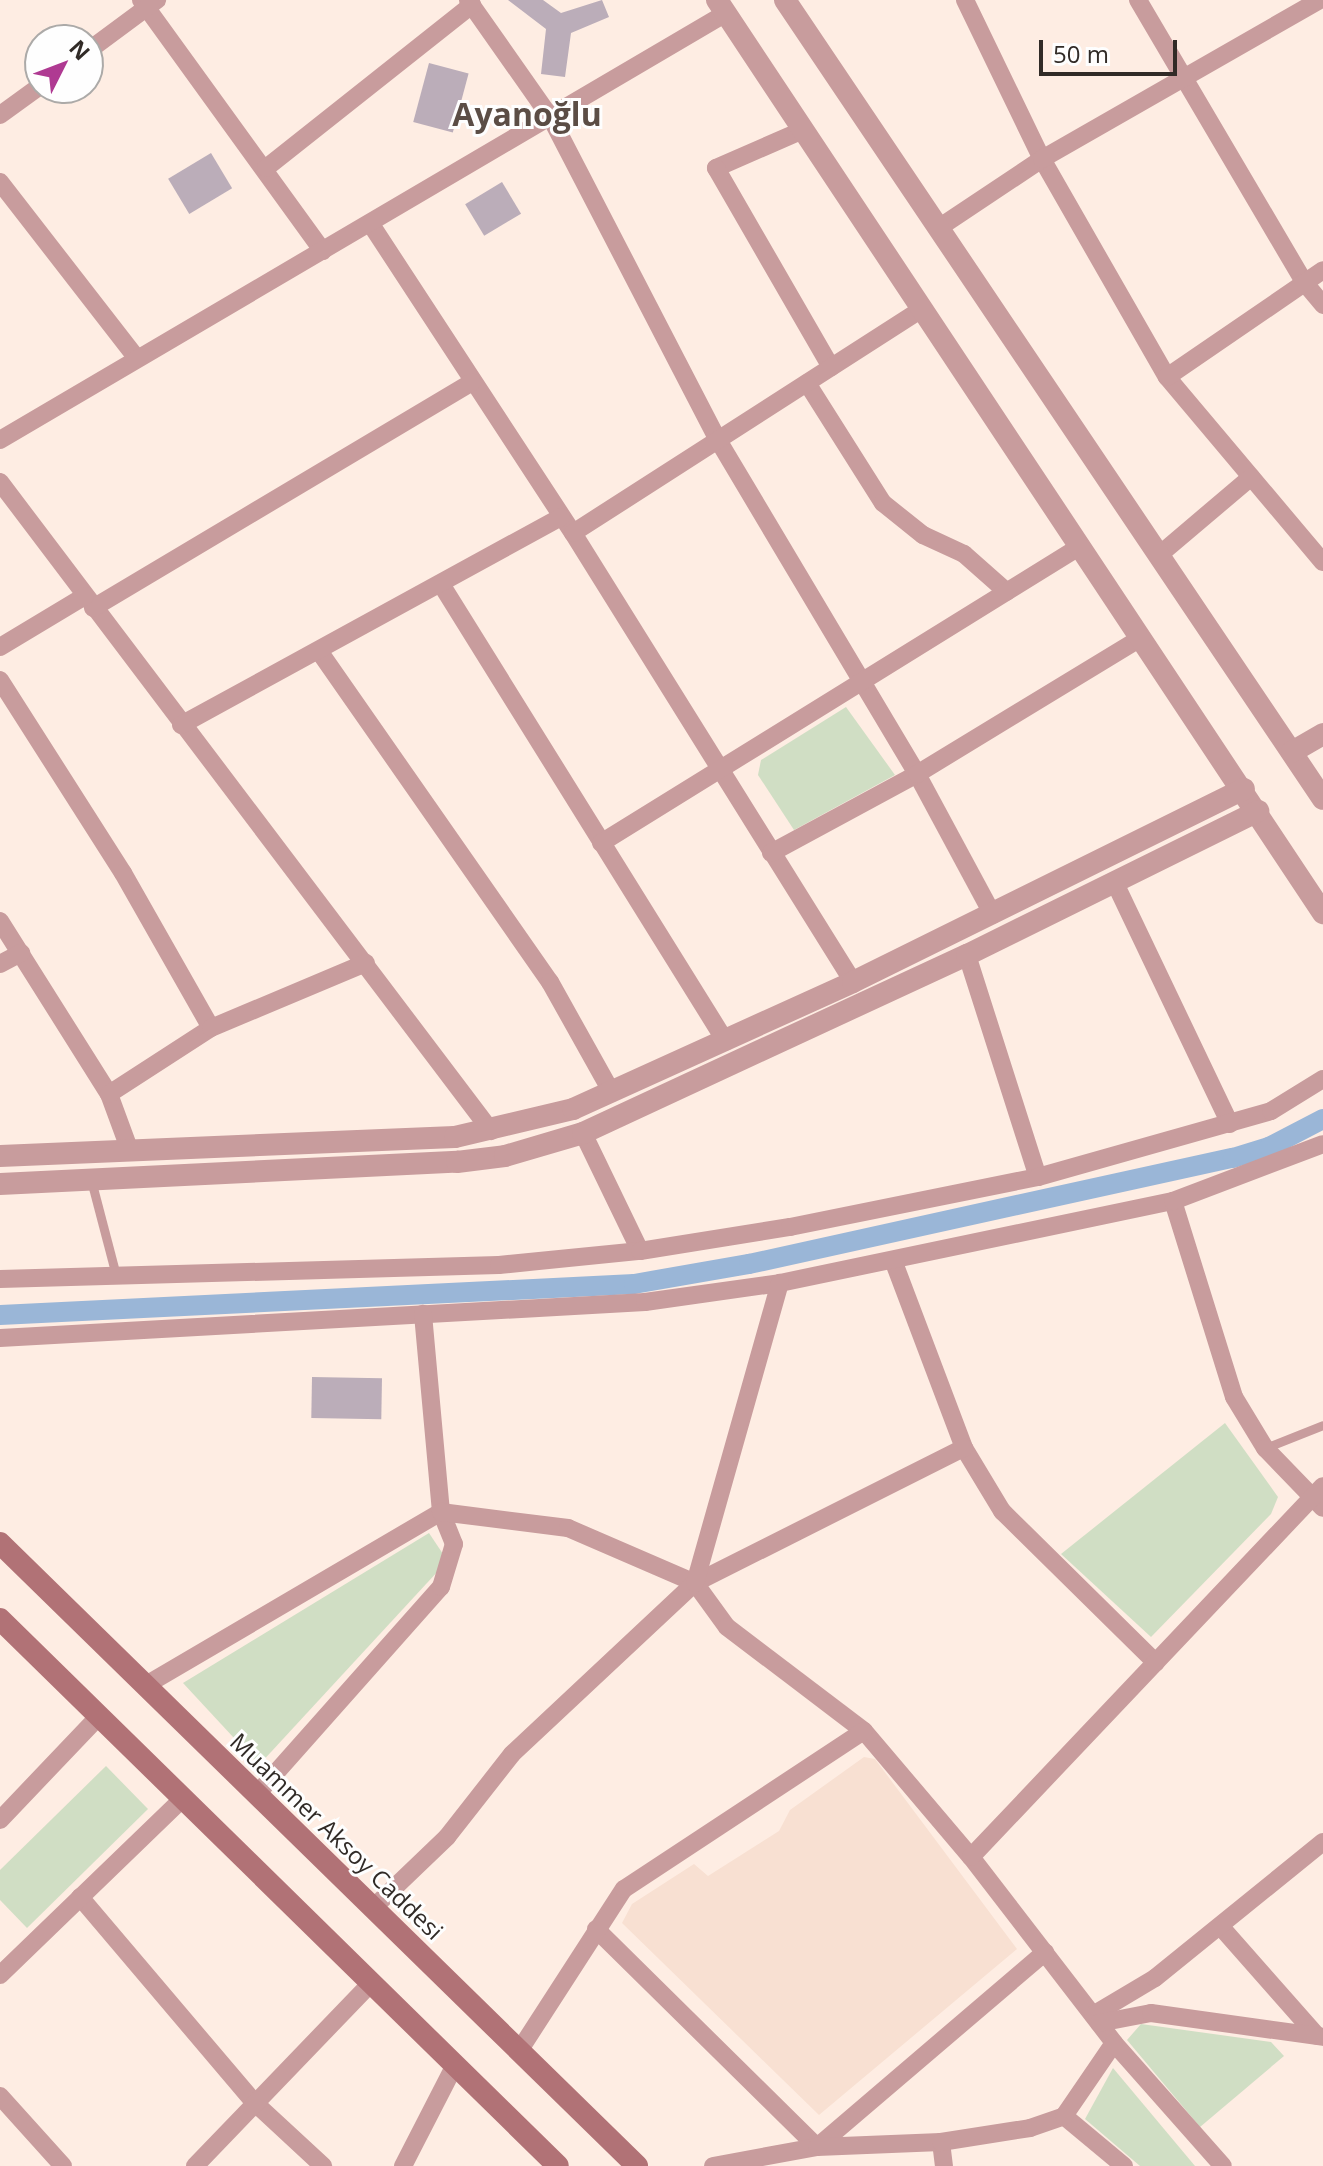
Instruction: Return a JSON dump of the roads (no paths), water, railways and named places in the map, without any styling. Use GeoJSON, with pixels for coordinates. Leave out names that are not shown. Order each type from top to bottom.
{"type":"FeatureCollection","features":[{"type":"Feature","properties":{"kind":"main road","name":"Muammer Aksoy Caddesi"},"geometry":{"type":"LineString","coordinates":[[0,1543],[637,2166]]}},
{"type":"Feature","properties":{"kind":"main road"},"geometry":{"type":"LineString","coordinates":[[0,1619],[556,2166]]}},
{"type":"Feature","properties":{"kind":"street"},"geometry":{"type":"LineString","coordinates":[[785,0],[940,227],[1009,338],[1292,752],[1316,775],[1323,799]]}},
{"type":"Feature","properties":{"kind":"street"},"geometry":{"type":"LineString","coordinates":[[965,0],[1042,159],[1167,377],[1323,562]]}},
{"type":"Feature","properties":{"kind":"street"},"geometry":{"type":"LineString","coordinates":[[1138,0],[1187,78],[1304,282],[1323,305]]}},
{"type":"Feature","properties":{"kind":"street"},"geometry":{"type":"LineString","coordinates":[[940,227],[1042,159],[1320,0]]}},
{"type":"Feature","properties":{"kind":"street"},"geometry":{"type":"LineString","coordinates":[[266,168],[470,2],[551,118],[718,440],[859,683],[917,774],[993,915]]}},
{"type":"Feature","properties":{"kind":"street"},"geometry":{"type":"LineString","coordinates":[[104,38],[148,3],[323,251]]}},
{"type":"Feature","properties":{"kind":"street"},"geometry":{"type":"LineString","coordinates":[[0,440],[135,356],[372,226],[551,118],[722,7],[1079,547],[1244,789],[1323,913]]}},
{"type":"Feature","properties":{"kind":"street"},"geometry":{"type":"LineString","coordinates":[[0,115],[24,98]]}},
{"type":"Feature","properties":{"kind":"street"},"geometry":{"type":"LineString","coordinates":[[803,130],[716,168],[831,367]]}},
{"type":"Feature","properties":{"kind":"street"},"geometry":{"type":"LineString","coordinates":[[0,182],[135,356]]}},
{"type":"Feature","properties":{"kind":"street"},"geometry":{"type":"LineString","coordinates":[[372,226],[573,533],[853,982]]}},
{"type":"Feature","properties":{"kind":"street"},"geometry":{"type":"LineString","coordinates":[[1167,377],[1323,270]]}},
{"type":"Feature","properties":{"kind":"street"},"geometry":{"type":"LineString","coordinates":[[573,533],[922,309]]}},
{"type":"Feature","properties":{"kind":"street"},"geometry":{"type":"LineString","coordinates":[[0,647],[89,602],[472,382]]}},
{"type":"Feature","properties":{"kind":"street"},"geometry":{"type":"LineString","coordinates":[[807,383],[883,503],[923,535],[964,554],[1007,592]]}},
{"type":"Feature","properties":{"kind":"street"},"geometry":{"type":"LineString","coordinates":[[1158,556],[1251,477]]}},
{"type":"Feature","properties":{"kind":"street"},"geometry":{"type":"LineString","coordinates":[[0,482],[491,1131]]}},
{"type":"Feature","properties":{"kind":"street"},"geometry":{"type":"LineString","coordinates":[[181,725],[561,517]]}},
{"type":"Feature","properties":{"kind":"street"},"geometry":{"type":"LineString","coordinates":[[601,843],[1079,547]]}},
{"type":"Feature","properties":{"kind":"street"},"geometry":{"type":"LineString","coordinates":[[441,584],[726,1042]]}},
{"type":"Feature","properties":{"kind":"street"},"geometry":{"type":"LineString","coordinates":[[771,853],[917,774],[1141,638]]}},
{"type":"Feature","properties":{"kind":"street"},"geometry":{"type":"LineString","coordinates":[[319,651],[550,982],[612,1093]]}},
{"type":"Feature","properties":{"kind":"street"},"geometry":{"type":"LineString","coordinates":[[0,680],[123,873],[211,1028]]}},
{"type":"Feature","properties":{"kind":"street"},"geometry":{"type":"LineString","coordinates":[[1292,752],[1323,734]]}},
{"type":"Feature","properties":{"kind":"street"},"geometry":{"type":"LineString","coordinates":[[0,1156],[491,1131],[612,1093],[726,1042],[993,915],[1244,789]]}},
{"type":"Feature","properties":{"kind":"street"},"geometry":{"type":"LineString","coordinates":[[0,1184],[457,1162],[505,1156],[583,1133],[967,955],[1258,811]]}},
{"type":"Feature","properties":{"kind":"street"},"geometry":{"type":"LineString","coordinates":[[1115,883],[1230,1124]]}},
{"type":"Feature","properties":{"kind":"street"},"geometry":{"type":"LineString","coordinates":[[0,921],[109,1094],[130,1151]]}},
{"type":"Feature","properties":{"kind":"street"},"geometry":{"type":"LineString","coordinates":[[0,964],[21,953]]}},
{"type":"Feature","properties":{"kind":"street"},"geometry":{"type":"LineString","coordinates":[[967,955],[1038,1177]]}},
{"type":"Feature","properties":{"kind":"street"},"geometry":{"type":"LineString","coordinates":[[109,1094],[211,1028],[366,963]]}},
{"type":"Feature","properties":{"kind":"street"},"geometry":{"type":"LineString","coordinates":[[0,1279],[499,1265],[640,1251],[790,1227],[1038,1177],[1271,1111],[1323,1079]]}},
{"type":"Feature","properties":{"kind":"street"},"geometry":{"type":"LineString","coordinates":[[583,1133],[640,1251]]}},
{"type":"Feature","properties":{"kind":"street"},"geometry":{"type":"LineString","coordinates":[[0,1338],[645,1302],[780,1283],[1173,1201],[1323,1144]]}},
{"type":"Feature","properties":{"kind":"street"},"geometry":{"type":"LineString","coordinates":[[971,1857],[1318,1497],[1265,1448],[1234,1397],[1173,1201]]}},
{"type":"Feature","properties":{"kind":"street"},"geometry":{"type":"LineString","coordinates":[[893,1260],[964,1448],[1002,1511],[1156,1663]]}},
{"type":"Feature","properties":{"kind":"street"},"geometry":{"type":"LineString","coordinates":[[695,1583],[780,1283]]}},
{"type":"Feature","properties":{"kind":"street"},"geometry":{"type":"LineString","coordinates":[[257,1794],[441,1587],[454,1544],[441,1512],[423,1314]]}},
{"type":"Feature","properties":{"kind":"street"},"geometry":{"type":"LineString","coordinates":[[373,1908],[447,1837],[512,1754],[695,1583],[964,1448]]}},
{"type":"Feature","properties":{"kind":"street"},"geometry":{"type":"LineString","coordinates":[[146,1685],[441,1512],[568,1528],[695,1583],[727,1627],[864,1731],[971,1857],[1114,2043],[1223,2166]]}},
{"type":"Feature","properties":{"kind":"street"},"geometry":{"type":"LineString","coordinates":[[0,1820],[99,1716]]}},
{"type":"Feature","properties":{"kind":"street"},"geometry":{"type":"LineString","coordinates":[[519,2051],[624,1889],[864,1731]]}},
{"type":"Feature","properties":{"kind":"street"},"geometry":{"type":"LineString","coordinates":[[0,1975],[183,1798]]}},
{"type":"Feature","properties":{"kind":"street"},"geometry":{"type":"LineString","coordinates":[[1096,2019],[1155,1978],[1322,1845]]}},
{"type":"Feature","properties":{"kind":"street"},"geometry":{"type":"LineString","coordinates":[[80,1897],[255,2103],[323,2166]]}},
{"type":"Feature","properties":{"kind":"street"},"geometry":{"type":"LineString","coordinates":[[1221,1927],[1320,2036]]}},
{"type":"Feature","properties":{"kind":"street"},"geometry":{"type":"LineString","coordinates":[[596,1929],[817,2147]]}},
{"type":"Feature","properties":{"kind":"street"},"geometry":{"type":"LineString","coordinates":[[817,2147],[1045,1952]]}},
{"type":"Feature","properties":{"kind":"street"},"geometry":{"type":"LineString","coordinates":[[195,2166],[371,1983]]}},
{"type":"Feature","properties":{"kind":"street"},"geometry":{"type":"LineString","coordinates":[[1096,2019],[1151,2013],[1320,2036]]}},
{"type":"Feature","properties":{"kind":"street"},"geometry":{"type":"LineString","coordinates":[[713,2166],[776,2161],[817,2147],[941,2142],[1030,2128],[1064,2116],[1114,2043]]}},
{"type":"Feature","properties":{"kind":"street"},"geometry":{"type":"LineString","coordinates":[[403,2166],[455,2065]]}},
{"type":"Feature","properties":{"kind":"street"},"geometry":{"type":"LineString","coordinates":[[0,2096],[63,2166]]}},
{"type":"Feature","properties":{"kind":"street"},"geometry":{"type":"LineString","coordinates":[[1064,2116],[1124,2166]]}},
{"type":"Feature","properties":{"kind":"street"},"geometry":{"type":"LineString","coordinates":[[941,2142],[944,2166]]}},
{"type":"Feature","properties":{"kind":"lane"},"geometry":{"type":"LineString","coordinates":[[91,1180],[116,1275]]}},
{"type":"Feature","properties":{"kind":"lane"},"geometry":{"type":"LineString","coordinates":[[1265,1448],[1323,1425]]}},
{"type":"Feature","properties":{"kind":"waterway"},"geometry":{"type":"LineString","coordinates":[[0,1315],[634,1284],[749,1264],[1233,1158],[1269,1147],[1323,1119]]}},
{"type":"Feature","properties":{"kind":"district","name":"Ayanoğlu"},"geometry":{"type":"Point","coordinates":[527,114]}}]}
